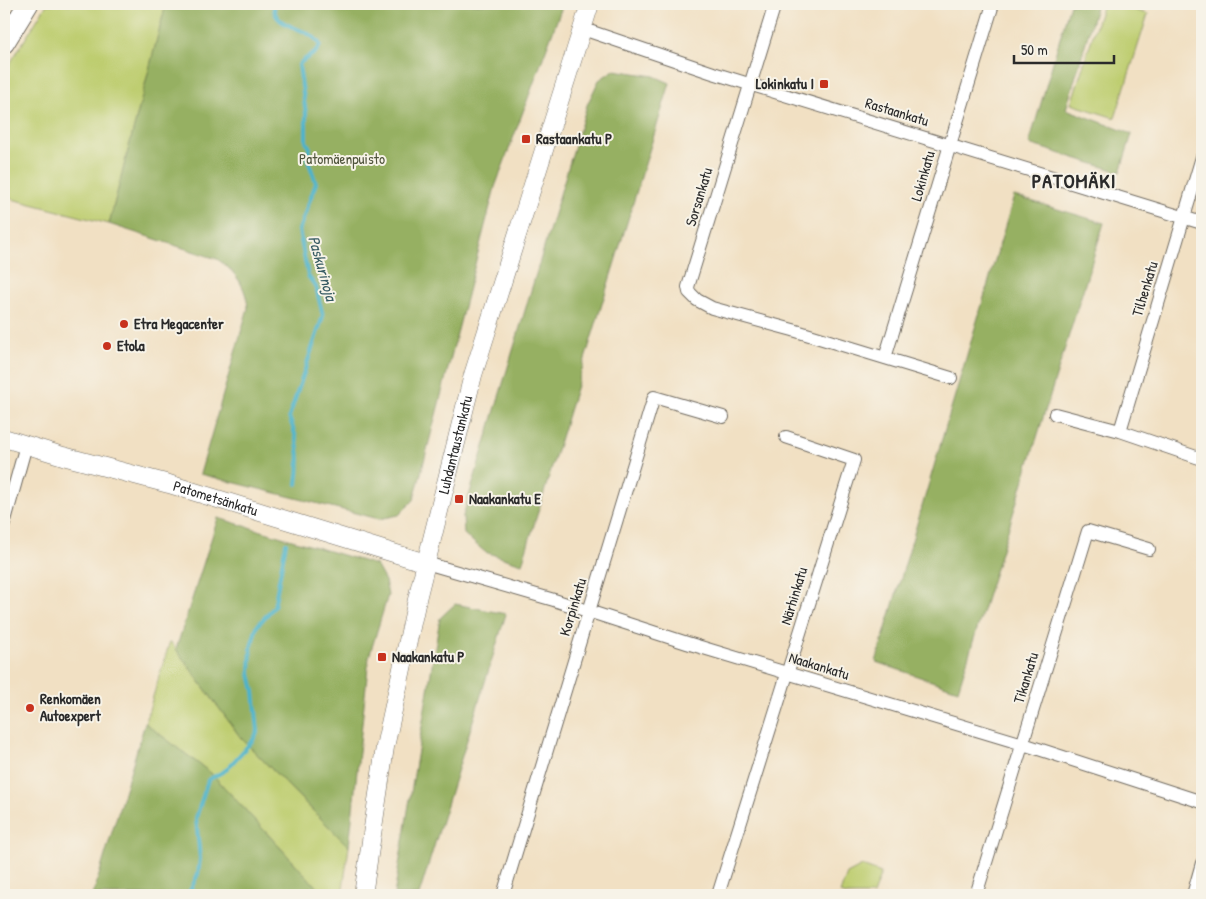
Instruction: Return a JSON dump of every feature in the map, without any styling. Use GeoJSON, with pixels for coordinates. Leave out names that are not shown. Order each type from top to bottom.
{"type":"FeatureCollection","features":[{"type":"Feature","properties":{"kind":"main road"},"geometry":{"type":"LineString","coordinates":[[4,43],[28,4]]}},
{"type":"Feature","properties":{"kind":"street","name":"Luhdantaustankatu"},"geometry":{"type":"LineString","coordinates":[[363,895],[385,747],[426,563],[473,375],[590,4]]}},
{"type":"Feature","properties":{"kind":"street","name":"Sorsankatu"},"geometry":{"type":"LineString","coordinates":[[775,4],[688,287],[689,292],[697,300],[712,308],[885,358]]}},
{"type":"Feature","properties":{"kind":"street","name":"Lokinkatu"},"geometry":{"type":"LineString","coordinates":[[885,358],[992,4]]}},
{"type":"Feature","properties":{"kind":"street","name":"Rastaankatu"},"geometry":{"type":"LineString","coordinates":[[583,29],[750,84],[1202,222]]}},
{"type":"Feature","properties":{"kind":"street","name":"Tilhenkatu"},"geometry":{"type":"LineString","coordinates":[[1120,431],[1202,157]]}},
{"type":"Feature","properties":{"kind":"street"},"geometry":{"type":"LineString","coordinates":[[885,358],[951,378]]}},
{"type":"Feature","properties":{"kind":"street","name":"Korpinkatu"},"geometry":{"type":"LineString","coordinates":[[503,895],[654,397],[723,417]]}},
{"type":"Feature","properties":{"kind":"street"},"geometry":{"type":"LineString","coordinates":[[1055,414],[1120,431],[1202,458]]}},
{"type":"Feature","properties":{"kind":"street","name":"Närhinkatu"},"geometry":{"type":"LineString","coordinates":[[718,895],[854,460],[786,436]]}},
{"type":"Feature","properties":{"kind":"street","name":"Patometsänkatu"},"geometry":{"type":"LineString","coordinates":[[4,438],[169,484],[426,563]]}},
{"type":"Feature","properties":{"kind":"street"},"geometry":{"type":"LineString","coordinates":[[4,524],[26,445]]}},
{"type":"Feature","properties":{"kind":"street","name":"Tikankatu"},"geometry":{"type":"LineString","coordinates":[[976,895],[1088,530],[1149,549]]}},
{"type":"Feature","properties":{"kind":"street","name":"Naakankatu"},"geometry":{"type":"LineString","coordinates":[[426,563],[1022,744],[1202,802]]}},
{"type":"Feature","properties":{"kind":"street"},"geometry":{"type":"LineString","coordinates":[[1193,895],[1202,863]]}},
{"type":"Feature","properties":{"kind":"green space"},"geometry":{"type":"Polygon","coordinates":[[[47,4],[166,4],[109,224],[4,197],[4,73],[47,4]]]}},
{"type":"Feature","properties":{"kind":"green space","name":"Patomäenpuisto"},"geometry":{"type":"Polygon","coordinates":[[[166,4],[563,4],[495,187],[414,500],[399,515],[379,519],[200,474],[248,308],[245,293],[234,274],[217,259],[109,224],[166,4]]]}},
{"type":"Feature","properties":{"kind":"green space"},"geometry":{"type":"Polygon","coordinates":[[[1070,4],[1097,4],[1066,109],[1132,134],[1120,172],[1029,144],[1070,4]]]}},
{"type":"Feature","properties":{"kind":"green space"},"geometry":{"type":"Polygon","coordinates":[[[1103,4],[1115,4],[1148,14],[1115,118],[1071,104],[1103,4]]]}},
{"type":"Feature","properties":{"kind":"green space"},"geometry":{"type":"Polygon","coordinates":[[[614,70],[654,76],[670,83],[522,564],[485,552],[464,534],[463,516],[587,105],[599,80],[614,70]]]}},
{"type":"Feature","properties":{"kind":"green space"},"geometry":{"type":"Polygon","coordinates":[[[1014,196],[1104,223],[958,690],[876,662],[1014,196]]]}},
{"type":"Feature","properties":{"kind":"green space"},"geometry":{"type":"Polygon","coordinates":[[[218,518],[376,565],[385,581],[388,595],[369,657],[349,847],[241,738],[176,649],[218,518]]]}},
{"type":"Feature","properties":{"kind":"green space"},"geometry":{"type":"Polygon","coordinates":[[[455,604],[506,614],[419,895],[394,895],[440,618],[455,604]]]}},
{"type":"Feature","properties":{"kind":"green space"},"geometry":{"type":"Polygon","coordinates":[[[170,641],[241,738],[349,847],[342,895],[324,895],[212,774],[145,723],[170,641]]]}},
{"type":"Feature","properties":{"kind":"green space"},"geometry":{"type":"Polygon","coordinates":[[[145,723],[212,774],[324,895],[93,895],[145,723]]]}},
{"type":"Feature","properties":{"kind":"green space"},"geometry":{"type":"Polygon","coordinates":[[[862,866],[881,873],[873,895],[848,895],[840,893],[847,874],[862,866]]]}},
{"type":"Feature","properties":{"kind":"waterway","name":"Paskurinoja"},"geometry":{"type":"LineString","coordinates":[[274,4],[275,12],[279,19],[308,34],[320,45],[316,52],[299,65],[306,114],[306,141],[310,148],[307,157],[316,183],[299,230],[308,276],[316,287],[323,316],[289,417],[298,450],[297,484]]}},
{"type":"Feature","properties":{"kind":"waterway","name":"Paskurinoja"},"geometry":{"type":"LineString","coordinates":[[188,895],[198,874],[200,859],[196,818],[208,780],[226,770],[253,740],[258,731],[254,691],[250,674],[251,647],[257,626],[274,607],[286,543]]}},
{"type":"Feature","properties":{"kind":"place","name":"Lokinkatu I"},"geometry":{"type":"Point","coordinates":[824,84]}},
{"type":"Feature","properties":{"kind":"place","name":"Rastaankatu P"},"geometry":{"type":"Point","coordinates":[526,139]}},
{"type":"Feature","properties":{"kind":"place","name":"Etra Megacenter"},"geometry":{"type":"Point","coordinates":[124,324]}},
{"type":"Feature","properties":{"kind":"place","name":"Etola"},"geometry":{"type":"Point","coordinates":[107,346]}},
{"type":"Feature","properties":{"kind":"place","name":"Naakankatu E"},"geometry":{"type":"Point","coordinates":[459,499]}},
{"type":"Feature","properties":{"kind":"place","name":"Naakankatu P"},"geometry":{"type":"Point","coordinates":[382,657]}},
{"type":"Feature","properties":{"kind":"place","name":"Renkomäen Autoexpert"},"geometry":{"type":"Point","coordinates":[30,708]}},
{"type":"Feature","properties":{"kind":"district","name":"PATOMÄKI"},"geometry":{"type":"Point","coordinates":[1074,181]}}]}
